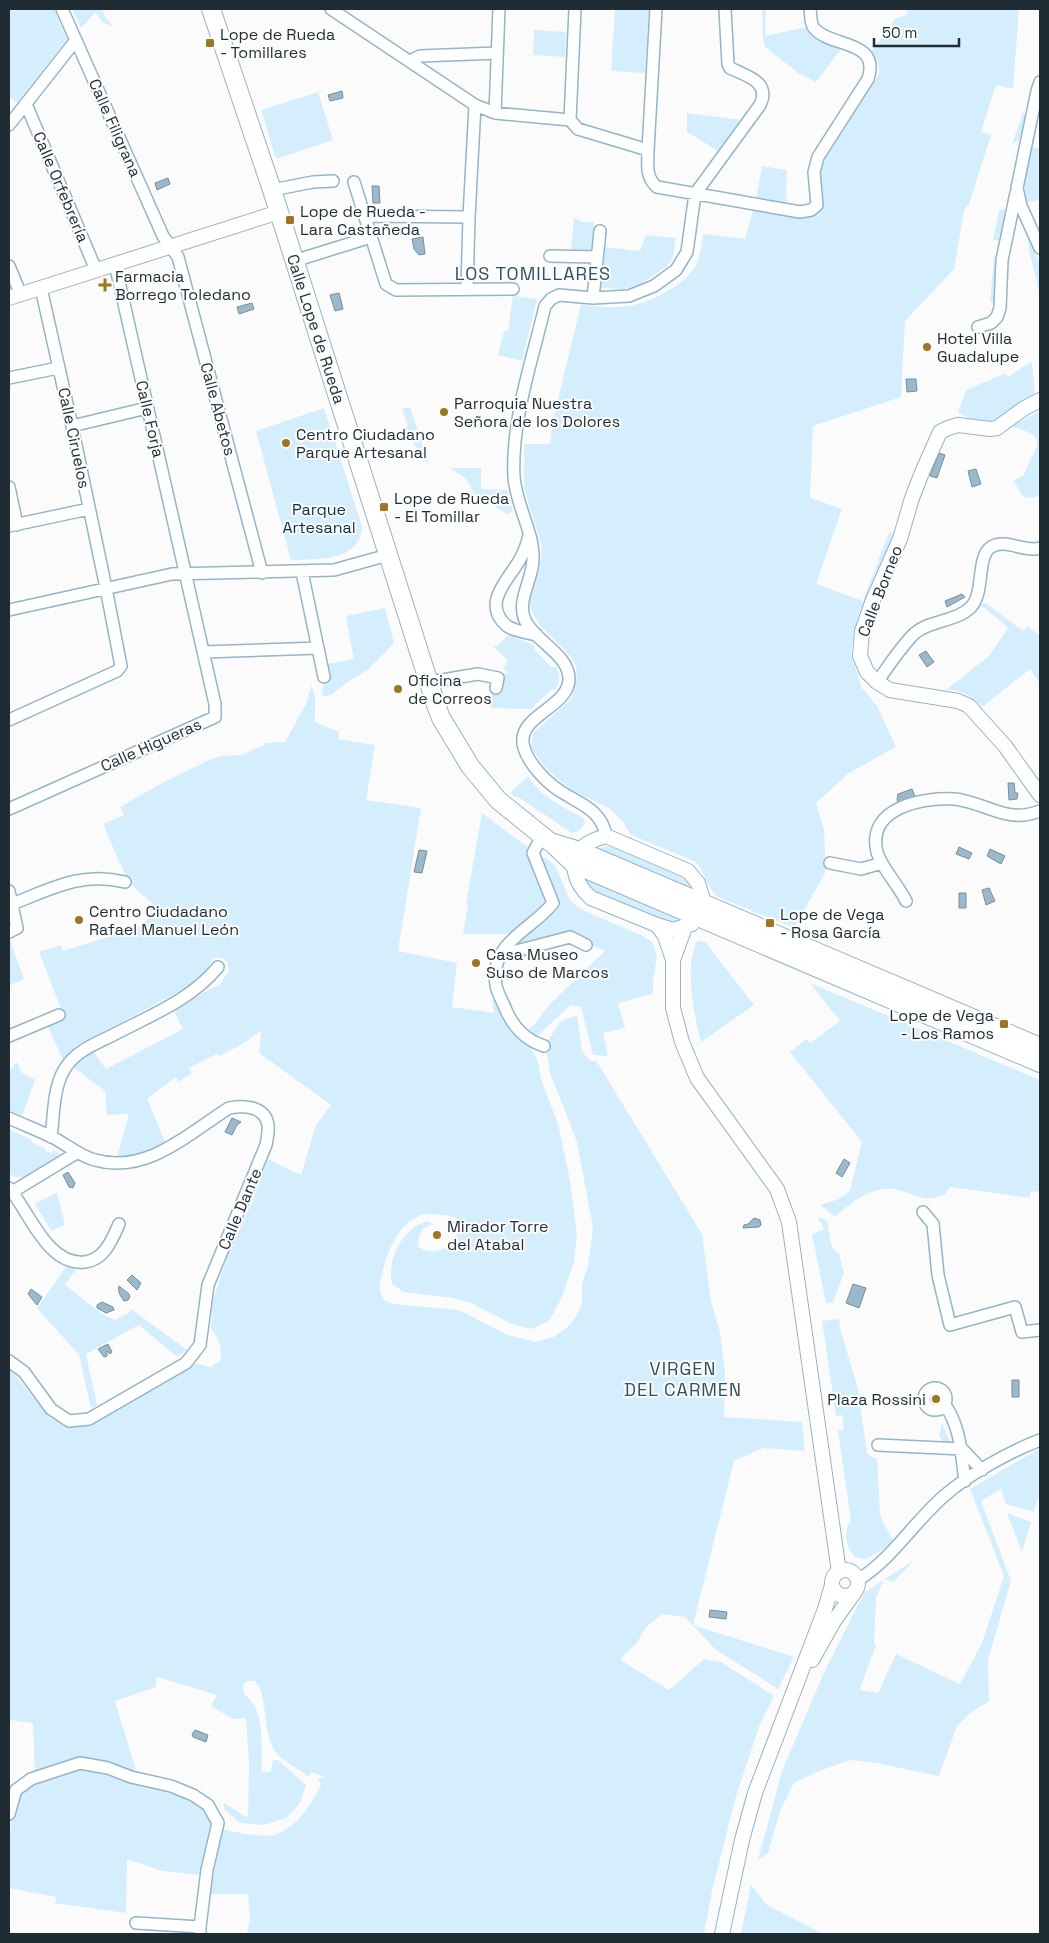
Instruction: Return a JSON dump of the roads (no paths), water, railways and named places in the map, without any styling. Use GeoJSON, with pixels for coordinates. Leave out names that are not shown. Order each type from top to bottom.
{"type":"FeatureCollection","features":[{"type":"Feature","properties":{"kind":"main road","name":"Calle Lope de Rueda"},"geometry":{"type":"LineString","coordinates":[[211,9],[272,190],[441,718],[470,766],[498,800],[546,839],[577,858],[695,916]]}},
{"type":"Feature","properties":{"kind":"main road"},"geometry":{"type":"LineString","coordinates":[[695,916],[1040,1047]]}},
{"type":"Feature","properties":{"kind":"main road"},"geometry":{"type":"LineString","coordinates":[[695,916],[1040,1063]]}},
{"type":"Feature","properties":{"kind":"street","name":"Calle Filigrana"},"geometry":{"type":"LineString","coordinates":[[62,9],[163,236],[170,246]]}},
{"type":"Feature","properties":{"kind":"street"},"geometry":{"type":"LineString","coordinates":[[331,9],[475,105],[495,114],[570,120],[578,128],[648,150]]}},
{"type":"Feature","properties":{"kind":"street"},"geometry":{"type":"LineString","coordinates":[[495,114],[499,9]]}},
{"type":"Feature","properties":{"kind":"street"},"geometry":{"type":"LineString","coordinates":[[570,120],[575,9]]}},
{"type":"Feature","properties":{"kind":"street"},"geometry":{"type":"LineString","coordinates":[[656,9],[648,150],[648,177],[651,182],[657,187],[800,212],[811,210],[817,205],[814,172],[818,158],[868,79],[871,69],[867,56],[856,48],[818,32],[812,26],[810,9]]}},
{"type":"Feature","properties":{"kind":"street"},"geometry":{"type":"LineString","coordinates":[[606,836],[605,826],[599,816],[552,785],[536,768],[523,746],[523,735],[528,726],[564,694],[569,680],[566,664],[524,620],[523,603],[534,562],[533,547],[516,492],[514,475],[516,428],[545,306],[551,299],[559,295],[593,298],[629,296],[654,286],[676,270],[687,252],[695,194],[764,97],[763,88],[758,82],[730,68],[728,64],[725,9]]}},
{"type":"Feature","properties":{"kind":"street"},"geometry":{"type":"LineString","coordinates":[[9,125],[76,40]]}},
{"type":"Feature","properties":{"kind":"street"},"geometry":{"type":"LineString","coordinates":[[410,61],[420,56],[497,53]]}},
{"type":"Feature","properties":{"kind":"street"},"geometry":{"type":"LineString","coordinates":[[978,327],[991,323],[997,317],[1000,308],[1002,260],[1040,82]]}},
{"type":"Feature","properties":{"kind":"street","name":"Calle Orfebrería"},"geometry":{"type":"LineString","coordinates":[[26,104],[96,270]]}},
{"type":"Feature","properties":{"kind":"street"},"geometry":{"type":"LineString","coordinates":[[467,289],[475,105]]}},
{"type":"Feature","properties":{"kind":"street"},"geometry":{"type":"LineString","coordinates":[[272,190],[333,180]]}},
{"type":"Feature","properties":{"kind":"street"},"geometry":{"type":"LineString","coordinates":[[354,182],[386,284],[396,290],[513,289]]}},
{"type":"Feature","properties":{"kind":"street"},"geometry":{"type":"LineString","coordinates":[[1017,188],[1021,206],[1040,248]]}},
{"type":"Feature","properties":{"kind":"street"},"geometry":{"type":"LineString","coordinates":[[9,266],[15,296],[279,212]]}},
{"type":"Feature","properties":{"kind":"street"},"geometry":{"type":"LineString","coordinates":[[365,216],[469,217]]}},
{"type":"Feature","properties":{"kind":"street"},"geometry":{"type":"LineString","coordinates":[[593,298],[600,230]]}},
{"type":"Feature","properties":{"kind":"street"},"geometry":{"type":"LineString","coordinates":[[294,261],[371,237]]}},
{"type":"Feature","properties":{"kind":"street","name":"Calle Abetos"},"geometry":{"type":"LineString","coordinates":[[170,246],[178,257],[262,573]]}},
{"type":"Feature","properties":{"kind":"street"},"geometry":{"type":"LineString","coordinates":[[550,256],[598,257]]}},
{"type":"Feature","properties":{"kind":"street","name":"Calle Forja"},"geometry":{"type":"LineString","coordinates":[[115,264],[186,574]]}},
{"type":"Feature","properties":{"kind":"street","name":"Calle Ciruelos"},"geometry":{"type":"LineString","coordinates":[[9,720],[117,671],[121,666],[72,426],[41,288]]}},
{"type":"Feature","properties":{"kind":"street"},"geometry":{"type":"LineString","coordinates":[[9,378],[58,368]]}},
{"type":"Feature","properties":{"kind":"street","name":"Calle Borneo"},"geometry":{"type":"LineString","coordinates":[[877,682],[867,672],[860,656],[862,632],[873,600],[900,539],[912,498],[940,432],[958,425],[990,429],[997,428],[1023,409],[1040,400]]}},
{"type":"Feature","properties":{"kind":"street"},"geometry":{"type":"LineString","coordinates":[[72,426],[147,408]]}},
{"type":"Feature","properties":{"kind":"street"},"geometry":{"type":"LineString","coordinates":[[9,487],[13,526],[88,509]]}},
{"type":"Feature","properties":{"kind":"street"},"geometry":{"type":"LineString","coordinates":[[529,534],[526,548],[501,587],[497,597],[496,608],[500,618],[508,627],[537,635]]}},
{"type":"Feature","properties":{"kind":"street"},"geometry":{"type":"LineString","coordinates":[[1040,548],[1029,549],[1006,544],[990,548],[985,555],[978,597],[970,608],[955,617],[916,632],[877,682],[890,690],[958,701],[969,706],[1005,746],[1040,795]]}},
{"type":"Feature","properties":{"kind":"street"},"geometry":{"type":"LineString","coordinates":[[9,610],[172,574],[334,570],[388,555]]}},
{"type":"Feature","properties":{"kind":"street"},"geometry":{"type":"LineString","coordinates":[[302,572],[324,677]]}},
{"type":"Feature","properties":{"kind":"street","name":"Calle Higueras"},"geometry":{"type":"LineString","coordinates":[[9,809],[215,717],[215,704],[186,574]]}},
{"type":"Feature","properties":{"kind":"street"},"geometry":{"type":"LineString","coordinates":[[203,652],[318,648]]}},
{"type":"Feature","properties":{"kind":"street"},"geometry":{"type":"LineString","coordinates":[[430,682],[478,674],[498,678],[496,688]]}},
{"type":"Feature","properties":{"kind":"street"},"geometry":{"type":"LineString","coordinates":[[906,901],[877,852],[878,829],[884,818],[893,810],[906,805],[932,800],[956,799],[1006,814],[1025,816],[1040,811]]}},
{"type":"Feature","properties":{"kind":"street"},"geometry":{"type":"LineString","coordinates":[[673,960],[695,916],[702,896],[698,883],[688,871],[606,836],[588,843],[577,858],[574,871],[584,892],[591,898],[673,930],[695,916]]}},
{"type":"Feature","properties":{"kind":"street"},"geometry":{"type":"LineString","coordinates":[[544,1046],[532,1042],[512,1022],[496,985],[496,969],[510,939],[548,910],[553,903],[533,853],[546,839]]}},
{"type":"Feature","properties":{"kind":"street"},"geometry":{"type":"LineString","coordinates":[[830,863],[862,869],[882,863]]}},
{"type":"Feature","properties":{"kind":"street"},"geometry":{"type":"LineString","coordinates":[[12,904],[69,882],[88,878],[108,878],[125,882]]}},
{"type":"Feature","properties":{"kind":"street"},"geometry":{"type":"LineString","coordinates":[[9,891],[12,904],[13,930]]}},
{"type":"Feature","properties":{"kind":"street"},"geometry":{"type":"LineString","coordinates":[[657,925],[665,936],[673,960],[673,1008],[682,1042],[697,1078],[777,1189],[788,1222],[839,1572]]}},
{"type":"Feature","properties":{"kind":"street"},"geometry":{"type":"LineString","coordinates":[[501,955],[570,937],[586,945]]}},
{"type":"Feature","properties":{"kind":"street"},"geometry":{"type":"LineString","coordinates":[[51,1137],[56,1094],[64,1070],[76,1054],[180,1000],[207,981],[218,967]]}},
{"type":"Feature","properties":{"kind":"street"},"geometry":{"type":"LineString","coordinates":[[9,1036],[59,1015]]}},
{"type":"Feature","properties":{"kind":"street","name":"Calle Dante"},"geometry":{"type":"LineString","coordinates":[[9,1118],[51,1137],[93,1160],[113,1163],[142,1160],[170,1148],[229,1108],[250,1106],[259,1111],[268,1125],[266,1145],[208,1285],[200,1345],[186,1362],[89,1419],[69,1421],[51,1410],[24,1372],[9,1361]]}},
{"type":"Feature","properties":{"kind":"street"},"geometry":{"type":"LineString","coordinates":[[78,1152],[10,1190],[43,1239],[56,1253],[70,1262],[91,1262],[103,1253],[112,1242],[119,1224]]}},
{"type":"Feature","properties":{"kind":"street"},"geometry":{"type":"LineString","coordinates":[[923,1212],[933,1224],[938,1275],[950,1325],[1015,1307],[1022,1332],[1040,1330]]}},
{"type":"Feature","properties":{"kind":"street"},"geometry":{"type":"LineString","coordinates":[[945,1405],[953,1416],[962,1449],[965,1481]]}},
{"type":"Feature","properties":{"kind":"street"},"geometry":{"type":"LineString","coordinates":[[832,1585],[840,1595],[845,1596],[888,1557],[944,1496],[982,1470],[1040,1440]]}},
{"type":"Feature","properties":{"kind":"street"},"geometry":{"type":"LineString","coordinates":[[878,1445],[962,1449],[982,1470]]}},
{"type":"Feature","properties":{"kind":"street"},"geometry":{"type":"LineString","coordinates":[[722,1934],[742,1840],[755,1793],[789,1702],[825,1609],[834,1576],[839,1572],[850,1570],[856,1576],[856,1586],[789,1702]]}},
{"type":"Feature","properties":{"kind":"street"},"geometry":{"type":"LineString","coordinates":[[825,1609],[841,1612]]}},
{"type":"Feature","properties":{"kind":"street"},"geometry":{"type":"LineString","coordinates":[[9,1814],[16,1790],[32,1779],[80,1764],[108,1768],[131,1777],[171,1786],[193,1794],[208,1805],[218,1824],[207,1870],[200,1931],[136,1923]]}},
{"type":"Feature","properties":{"kind":"place","name":"Lope de Rueda - Tomillares"},"geometry":{"type":"Point","coordinates":[210,43]}},
{"type":"Feature","properties":{"kind":"place","name":"Lope de Rueda - Lara Castañeda"},"geometry":{"type":"Point","coordinates":[290,220]}},
{"type":"Feature","properties":{"kind":"place","name":"Farmacia Borrego Toledano"},"geometry":{"type":"Point","coordinates":[105,285]}},
{"type":"Feature","properties":{"kind":"place","name":"Hotel Villa Guadalupe"},"geometry":{"type":"Point","coordinates":[927,347]}},
{"type":"Feature","properties":{"kind":"place","name":"Parroquia Nuestra Señora de los Dolores"},"geometry":{"type":"Point","coordinates":[444,412]}},
{"type":"Feature","properties":{"kind":"place","name":"Centro Ciudadano Parque Artesanal"},"geometry":{"type":"Point","coordinates":[286,443]}},
{"type":"Feature","properties":{"kind":"place","name":"Lope de Rueda - El Tomillar"},"geometry":{"type":"Point","coordinates":[384,507]}},
{"type":"Feature","properties":{"kind":"place","name":"Oficina de Correos"},"geometry":{"type":"Point","coordinates":[398,689]}},
{"type":"Feature","properties":{"kind":"place","name":"Centro Ciudadano Rafael Manuel León"},"geometry":{"type":"Point","coordinates":[79,920]}},
{"type":"Feature","properties":{"kind":"place","name":"Lope de Vega - Rosa García"},"geometry":{"type":"Point","coordinates":[770,923]}},
{"type":"Feature","properties":{"kind":"place","name":"Casa Museo Suso de Marcos"},"geometry":{"type":"Point","coordinates":[476,963]}},
{"type":"Feature","properties":{"kind":"place","name":"Lope de Vega - Los Ramos"},"geometry":{"type":"Point","coordinates":[1004,1024]}},
{"type":"Feature","properties":{"kind":"place","name":"Mirador Torre del Atabal"},"geometry":{"type":"Point","coordinates":[437,1235]}},
{"type":"Feature","properties":{"kind":"place","name":"Plaza Rossini"},"geometry":{"type":"Point","coordinates":[936,1399]}},
{"type":"Feature","properties":{"kind":"district","name":"LOS TOMILLARES"},"geometry":{"type":"Point","coordinates":[533,273]}},
{"type":"Feature","properties":{"kind":"district","name":"VIRGEN DEL CARMEN"},"geometry":{"type":"Point","coordinates":[683,1378]}},
{"type":"Feature","properties":{"kind":"park label","name":"Parque Artesanal"},"geometry":{"type":"Point","coordinates":[319,518]}}]}
